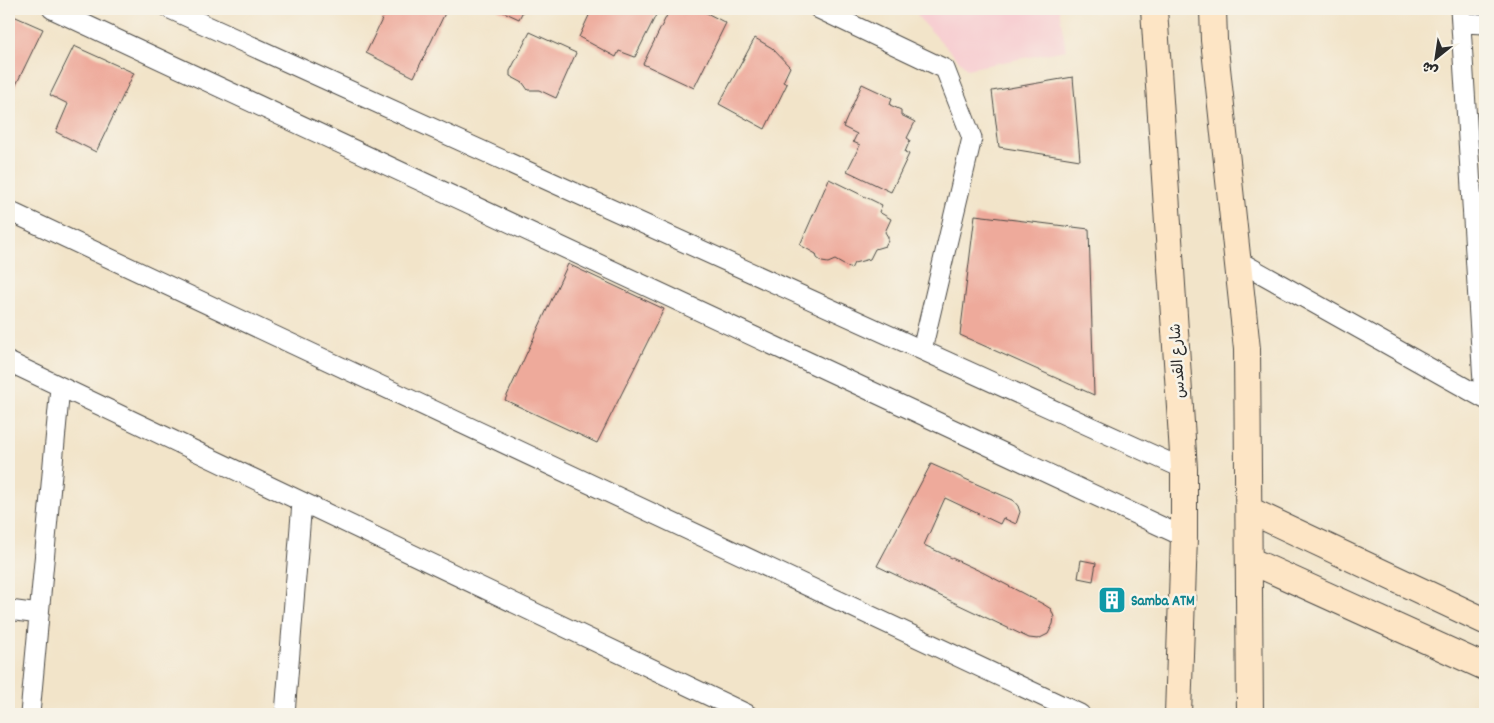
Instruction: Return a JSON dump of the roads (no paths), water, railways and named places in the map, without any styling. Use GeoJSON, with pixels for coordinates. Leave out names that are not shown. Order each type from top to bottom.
{"type":"FeatureCollection","features":[{"type":"Feature","properties":{"kind":"main road","name":"شارع القدس"},"geometry":{"type":"LineString","coordinates":[[1154,9],[1184,469],[1184,538],[1178,714]]}},
{"type":"Feature","properties":{"kind":"main road"},"geometry":{"type":"LineString","coordinates":[[1212,9],[1247,349],[1250,714]]}},
{"type":"Feature","properties":{"kind":"main road"},"geometry":{"type":"LineString","coordinates":[[1249,510],[1485,621]]}},
{"type":"Feature","properties":{"kind":"main road"},"geometry":{"type":"LineString","coordinates":[[1250,560],[1485,667]]}},
{"type":"Feature","properties":{"kind":"street"},"geometry":{"type":"LineString","coordinates":[[52,9],[1184,538]]}},
{"type":"Feature","properties":{"kind":"street"},"geometry":{"type":"LineString","coordinates":[[170,9],[1184,469]]}},
{"type":"Feature","properties":{"kind":"street"},"geometry":{"type":"LineString","coordinates":[[819,9],[945,69],[972,138],[922,350]]}},
{"type":"Feature","properties":{"kind":"street"},"geometry":{"type":"LineString","coordinates":[[1485,24],[1461,16],[1479,208],[1485,399]]}},
{"type":"Feature","properties":{"kind":"street"},"geometry":{"type":"LineString","coordinates":[[9,211],[1080,714]]}},
{"type":"Feature","properties":{"kind":"street"},"geometry":{"type":"LineString","coordinates":[[1237,260],[1485,399]]}},
{"type":"Feature","properties":{"kind":"street"},"geometry":{"type":"LineString","coordinates":[[9,362],[747,714]]}},
{"type":"Feature","properties":{"kind":"street"},"geometry":{"type":"LineString","coordinates":[[30,714],[60,387]]}},
{"type":"Feature","properties":{"kind":"street"},"geometry":{"type":"LineString","coordinates":[[284,714],[302,502]]}},
{"type":"Feature","properties":{"kind":"street"},"geometry":{"type":"LineString","coordinates":[[9,610],[39,614]]}},
{"type":"Feature","properties":{"kind":"place","name":"Samba ATM"},"geometry":{"type":"Point","coordinates":[1112,600]}}]}
